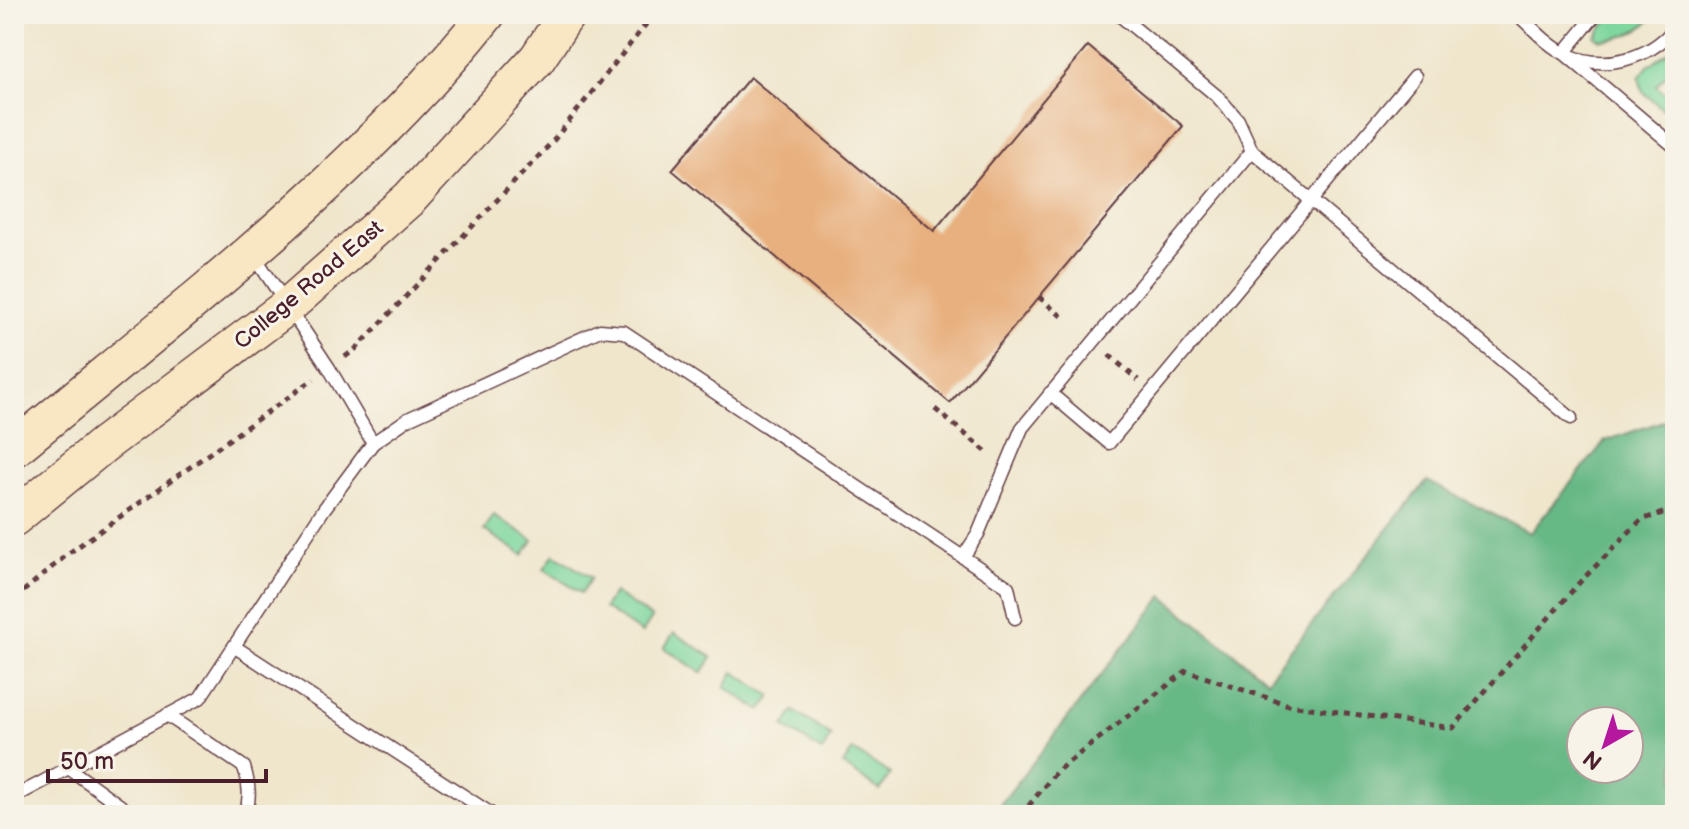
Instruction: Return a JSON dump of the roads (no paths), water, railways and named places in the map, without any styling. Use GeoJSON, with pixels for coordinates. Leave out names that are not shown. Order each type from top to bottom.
{"type":"FeatureCollection","features":[{"type":"Feature","properties":{"kind":"street"},"geometry":{"type":"LineString","coordinates":[[14,449],[299,211],[446,66],[487,14]]}},
{"type":"Feature","properties":{"kind":"street","name":"College Road East"},"geometry":{"type":"LineString","coordinates":[[14,518],[103,445],[288,306],[410,198],[537,59],[567,14]]}},
{"type":"Feature","properties":{"kind":"lane"},"geometry":{"type":"LineString","coordinates":[[1118,14],[1218,97],[1238,120],[1252,151],[1571,418]]}},
{"type":"Feature","properties":{"kind":"lane"},"geometry":{"type":"LineString","coordinates":[[1517,14],[1673,140]]}},
{"type":"Feature","properties":{"kind":"lane"},"geometry":{"type":"LineString","coordinates":[[1564,53],[1596,14]]}},
{"type":"Feature","properties":{"kind":"lane"},"geometry":{"type":"LineString","coordinates":[[1564,53],[1580,59],[1611,62],[1640,56],[1675,28]]}},
{"type":"Feature","properties":{"kind":"lane"},"geometry":{"type":"LineString","coordinates":[[1050,393],[1109,443],[1415,76]]}},
{"type":"Feature","properties":{"kind":"lane"},"geometry":{"type":"LineString","coordinates":[[963,557],[978,534],[1022,428],[1252,151]]}},
{"type":"Feature","properties":{"kind":"lane"},"geometry":{"type":"LineString","coordinates":[[252,251],[329,368],[373,443]]}},
{"type":"Feature","properties":{"kind":"lane"},"geometry":{"type":"LineString","coordinates":[[14,797],[200,698],[324,509],[373,443],[408,419],[600,330],[624,332],[1008,587],[1015,618]]}},
{"type":"Feature","properties":{"kind":"lane"},"geometry":{"type":"LineString","coordinates":[[235,647],[493,815]]}},
{"type":"Feature","properties":{"kind":"lane"},"geometry":{"type":"LineString","coordinates":[[167,715],[244,767],[249,786],[249,806],[245,815]]}},
{"type":"Feature","properties":{"kind":"lane"},"geometry":{"type":"LineString","coordinates":[[67,767],[133,815]]}}]}
